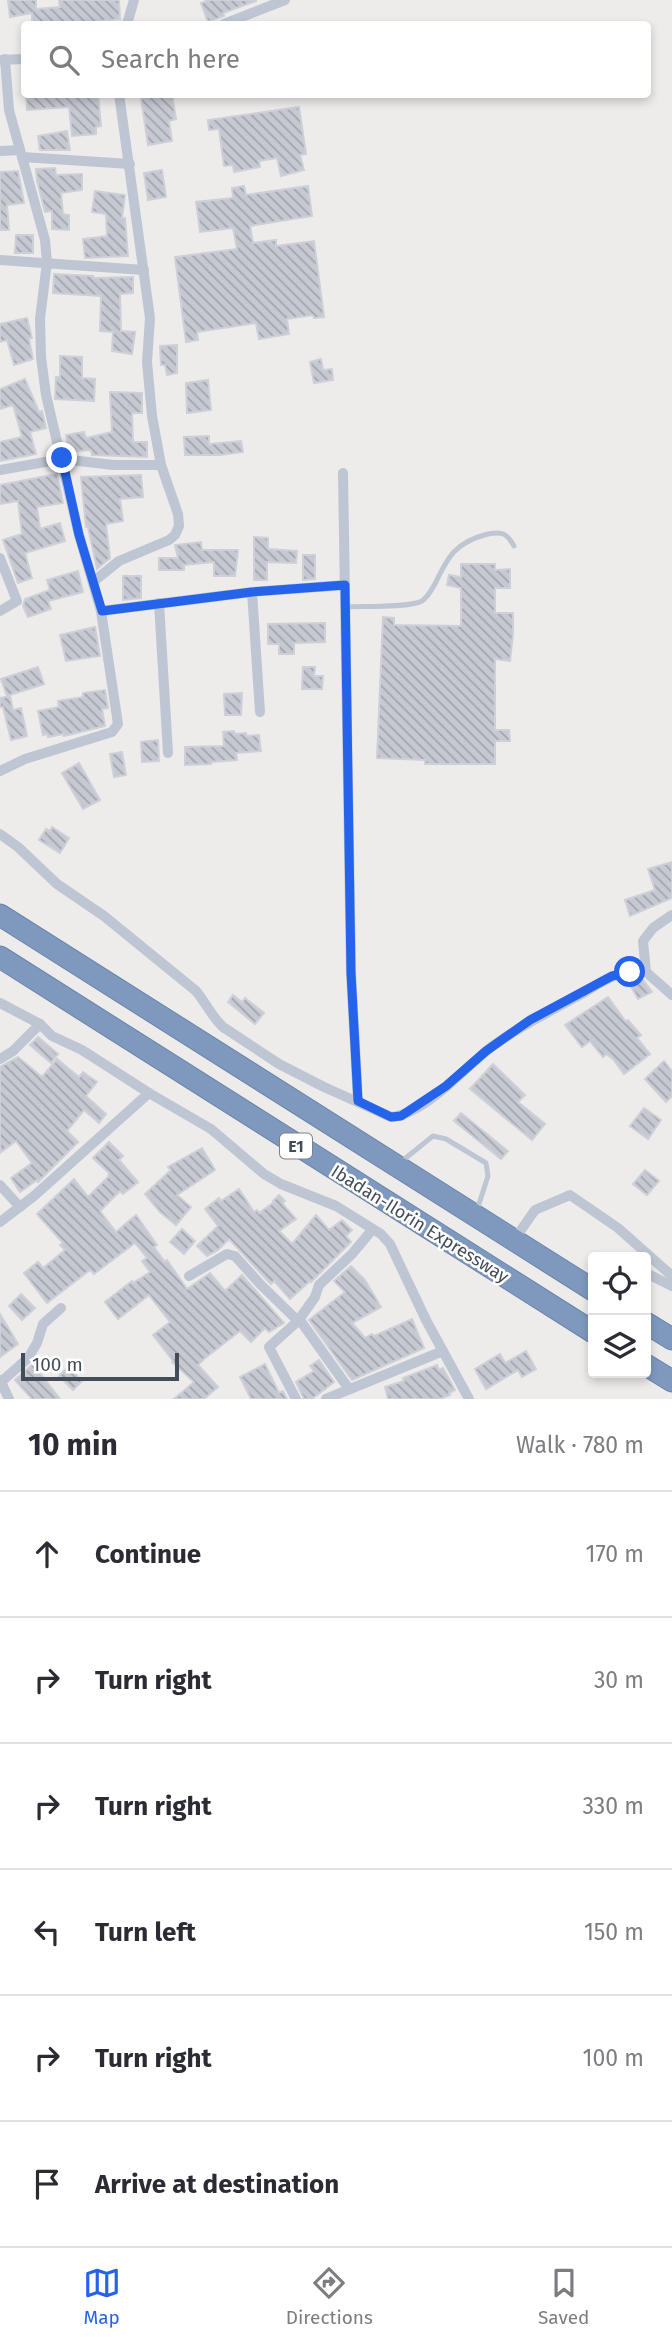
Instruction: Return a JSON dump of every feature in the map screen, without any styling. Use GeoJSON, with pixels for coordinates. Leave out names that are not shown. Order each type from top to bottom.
{"type":"FeatureCollection","features":[{"type":"Feature","properties":{"kind":"highway","name":"Ibadan-Ilorin Expressway"},"geometry":{"type":"LineString","coordinates":[[0,915],[588,1286]]}},
{"type":"Feature","properties":{"kind":"highway","name":"Ibadan-Ilorin Expressway"},"geometry":{"type":"LineString","coordinates":[[0,957],[588,1329]]}},
{"type":"Feature","properties":{"kind":"highway"},"geometry":{"type":"LineString","coordinates":[[651,1326],[672,1339]]}},
{"type":"Feature","properties":{"kind":"highway"},"geometry":{"type":"LineString","coordinates":[[651,1368],[672,1381]]}},
{"type":"Feature","properties":{"kind":"street"},"geometry":{"type":"LineString","coordinates":[[128,21],[134,0]]}},
{"type":"Feature","properties":{"kind":"street"},"geometry":{"type":"LineString","coordinates":[[232,21],[285,0]]}},
{"type":"Feature","properties":{"kind":"street"},"geometry":{"type":"LineString","coordinates":[[1,768],[112,732],[118,724],[102,611],[79,535],[46,395],[40,319],[47,262],[45,240],[9,110],[3,60],[21,59]]}},
{"type":"Feature","properties":{"kind":"street"},"geometry":{"type":"LineString","coordinates":[[93,582],[118,561],[169,540],[179,526],[178,514],[161,465],[148,384],[150,318],[120,98]]}},
{"type":"Feature","properties":{"kind":"street"},"geometry":{"type":"LineString","coordinates":[[0,151],[130,164]]}},
{"type":"Feature","properties":{"kind":"street"},"geometry":{"type":"LineString","coordinates":[[0,260],[144,270]]}},
{"type":"Feature","properties":{"kind":"street"},"geometry":{"type":"LineString","coordinates":[[0,470],[62,458],[113,465],[161,465]]}},
{"type":"Feature","properties":{"kind":"street"},"geometry":{"type":"LineString","coordinates":[[343,473],[351,973],[358,1101]]}},
{"type":"Feature","properties":{"kind":"street"},"geometry":{"type":"LineString","coordinates":[[0,558],[17,601],[0,611]]}},
{"type":"Feature","properties":{"kind":"street"},"geometry":{"type":"LineString","coordinates":[[102,611],[252,592],[345,585]]}},
{"type":"Feature","properties":{"kind":"street"},"geometry":{"type":"LineString","coordinates":[[252,592],[260,712]]}},
{"type":"Feature","properties":{"kind":"street"},"geometry":{"type":"LineString","coordinates":[[159,603],[168,753]]}},
{"type":"Feature","properties":{"kind":"street"},"geometry":{"type":"LineString","coordinates":[[0,834],[57,884],[104,916],[196,992],[223,1027],[279,1064],[391,1117],[401,1116],[446,1086],[486,1051],[530,1020],[612,976],[646,972],[672,995]]}},
{"type":"Feature","properties":{"kind":"street"},"geometry":{"type":"LineString","coordinates":[[646,972],[643,941],[653,928],[672,915]]}},
{"type":"Feature","properties":{"kind":"street"},"geometry":{"type":"LineString","coordinates":[[0,1003],[40,1024],[52,1036],[82,1050],[211,1129],[264,1174],[281,1184],[336,1206],[381,1234],[390,1244],[469,1399]]}},
{"type":"Feature","properties":{"kind":"street"},"geometry":{"type":"LineString","coordinates":[[0,1059],[13,1051],[40,1024]]}},
{"type":"Feature","properties":{"kind":"street"},"geometry":{"type":"LineString","coordinates":[[0,1222],[149,1093]]}},
{"type":"Feature","properties":{"kind":"street"},"geometry":{"type":"LineString","coordinates":[[0,1185],[20,1207]]}},
{"type":"Feature","properties":{"kind":"street"},"geometry":{"type":"LineString","coordinates":[[514,1240],[535,1210],[570,1195],[618,1228],[672,1276]]}},
{"type":"Feature","properties":{"kind":"street"},"geometry":{"type":"LineString","coordinates":[[296,1399],[269,1346],[298,1321],[315,1297],[319,1285],[352,1254],[372,1230]]}},
{"type":"Feature","properties":{"kind":"street"},"geometry":{"type":"LineString","coordinates":[[188,1276],[227,1254],[235,1256],[261,1286],[302,1322],[349,1389]]}},
{"type":"Feature","properties":{"kind":"street"},"geometry":{"type":"LineString","coordinates":[[651,1276],[672,1286]]}},
{"type":"Feature","properties":{"kind":"street"},"geometry":{"type":"LineString","coordinates":[[9,1399],[1,1381],[28,1357],[37,1343],[43,1324],[61,1308]]}},
{"type":"Feature","properties":{"kind":"street"},"geometry":{"type":"LineString","coordinates":[[326,1399],[443,1351]]}},
{"type":"Feature","properties":{"kind":"lane"},"geometry":{"type":"LineString","coordinates":[[345,607],[413,604],[424,600],[448,556],[469,540],[500,532],[508,536],[514,546]]}},
{"type":"Feature","properties":{"kind":"lane"},"geometry":{"type":"LineString","coordinates":[[397,1166],[433,1136],[446,1139],[486,1163],[488,1176],[476,1215]]}},
{"type":"Feature","properties":{"kind":"building"},"geometry":{"type":"Polygon","coordinates":[[[8,0],[36,0],[36,9],[60,7],[59,0],[119,0],[120,19],[32,21],[32,13],[10,17],[8,0]]]}},
{"type":"Feature","properties":{"kind":"building"},"geometry":{"type":"Polygon","coordinates":[[[209,0],[256,0],[211,21],[208,21],[201,3],[209,0]]]}},
{"type":"Feature","properties":{"kind":"building"},"geometry":{"type":"Polygon","coordinates":[[[26,98],[98,98],[101,126],[96,127],[96,134],[72,136],[69,107],[27,110],[26,98]]]}},
{"type":"Feature","properties":{"kind":"building"},"geometry":{"type":"Polygon","coordinates":[[[141,98],[173,98],[176,119],[169,121],[172,141],[148,145],[141,98]]]}},
{"type":"Feature","properties":{"kind":"building"},"geometry":{"type":"Polygon","coordinates":[[[299,107],[306,154],[300,155],[304,170],[281,176],[277,158],[259,161],[260,167],[234,172],[233,165],[224,166],[219,129],[209,130],[208,120],[299,107]]]}},
{"type":"Feature","properties":{"kind":"building"},"geometry":{"type":"Polygon","coordinates":[[[67,131],[70,150],[40,150],[38,136],[67,131]]]}},
{"type":"Feature","properties":{"kind":"building"},"geometry":{"type":"Polygon","coordinates":[[[55,168],[56,175],[82,174],[82,190],[61,193],[63,214],[69,215],[69,230],[52,229],[52,211],[45,212],[37,181],[36,169],[55,168]]]}},
{"type":"Feature","properties":{"kind":"building"},"geometry":{"type":"Polygon","coordinates":[[[162,170],[166,197],[148,200],[144,173],[162,170]]]}},
{"type":"Feature","properties":{"kind":"building"},"geometry":{"type":"Polygon","coordinates":[[[18,171],[24,203],[7,205],[9,230],[0,230],[0,172],[18,171]]]}},
{"type":"Feature","properties":{"kind":"building"},"geometry":{"type":"Polygon","coordinates":[[[244,186],[246,195],[308,186],[312,216],[250,226],[253,243],[276,240],[276,246],[314,241],[324,317],[314,318],[313,315],[287,319],[289,334],[259,339],[256,323],[197,332],[198,340],[186,342],[175,257],[237,249],[233,228],[200,232],[196,202],[233,198],[232,188],[244,186]]]}},
{"type":"Feature","properties":{"kind":"building"},"geometry":{"type":"Polygon","coordinates":[[[95,191],[125,195],[122,218],[125,218],[128,256],[85,258],[83,239],[107,236],[106,214],[92,212],[95,191]]]}},
{"type":"Feature","properties":{"kind":"building"},"geometry":{"type":"Polygon","coordinates":[[[16,235],[33,235],[33,253],[15,253],[16,235]]]}},
{"type":"Feature","properties":{"kind":"building"},"geometry":{"type":"Polygon","coordinates":[[[54,274],[93,278],[133,277],[133,293],[120,294],[121,331],[135,332],[132,354],[112,351],[113,332],[100,331],[101,296],[53,293],[54,274]]]}},
{"type":"Feature","properties":{"kind":"building"},"geometry":{"type":"Polygon","coordinates":[[[27,318],[33,359],[14,365],[7,340],[0,342],[0,324],[27,318]]]}},
{"type":"Feature","properties":{"kind":"building"},"geometry":{"type":"Polygon","coordinates":[[[177,345],[177,373],[167,375],[165,365],[161,365],[160,346],[177,345]]]}},
{"type":"Feature","properties":{"kind":"building"},"geometry":{"type":"Polygon","coordinates":[[[60,356],[82,357],[82,378],[95,379],[94,401],[55,399],[56,377],[60,377],[60,356]]]}},
{"type":"Feature","properties":{"kind":"building"},"geometry":{"type":"Polygon","coordinates":[[[321,359],[323,370],[332,369],[333,380],[314,383],[310,362],[321,359]]]}},
{"type":"Feature","properties":{"kind":"building"},"geometry":{"type":"Polygon","coordinates":[[[25,379],[39,412],[42,411],[46,428],[30,432],[36,454],[0,461],[0,442],[22,437],[13,405],[0,409],[0,389],[25,379]]]}},
{"type":"Feature","properties":{"kind":"building"},"geometry":{"type":"Polygon","coordinates":[[[208,380],[211,410],[187,413],[186,383],[208,380]]]}},
{"type":"Feature","properties":{"kind":"building"},"geometry":{"type":"Polygon","coordinates":[[[110,392],[142,393],[142,413],[132,413],[133,442],[147,442],[147,457],[92,455],[91,450],[69,452],[66,435],[84,432],[86,438],[112,432],[110,392]]]}},
{"type":"Feature","properties":{"kind":"building"},"geometry":{"type":"Polygon","coordinates":[[[209,436],[209,444],[241,441],[243,452],[185,455],[184,437],[209,436]]]}},
{"type":"Feature","properties":{"kind":"building"},"geometry":{"type":"Polygon","coordinates":[[[57,474],[63,503],[37,507],[40,529],[60,523],[65,541],[25,553],[32,578],[18,583],[3,540],[22,534],[18,501],[0,504],[0,485],[57,474]]]}},
{"type":"Feature","properties":{"kind":"building"},"geometry":{"type":"Polygon","coordinates":[[[141,475],[143,497],[120,499],[123,521],[106,524],[110,558],[97,569],[86,527],[81,477],[141,475]]]}},
{"type":"Feature","properties":{"kind":"building"},"geometry":{"type":"Polygon","coordinates":[[[254,537],[268,538],[268,549],[297,551],[296,563],[267,562],[267,580],[254,580],[254,537]]]}},
{"type":"Feature","properties":{"kind":"building"},"geometry":{"type":"Polygon","coordinates":[[[201,542],[202,550],[238,550],[235,576],[214,576],[214,562],[184,565],[184,570],[159,570],[159,558],[178,558],[175,545],[201,542]]]}},
{"type":"Feature","properties":{"kind":"building"},"geometry":{"type":"Polygon","coordinates":[[[303,555],[315,555],[315,579],[303,580],[303,555]]]}},
{"type":"Feature","properties":{"kind":"building"},"geometry":{"type":"Polygon","coordinates":[[[461,564],[495,564],[495,570],[510,569],[510,588],[495,588],[495,613],[513,613],[513,634],[510,661],[495,659],[495,730],[509,730],[510,741],[495,741],[495,764],[425,764],[425,760],[377,758],[383,617],[394,618],[394,625],[461,626],[461,588],[447,585],[449,575],[461,577],[461,564]]]}},
{"type":"Feature","properties":{"kind":"building"},"geometry":{"type":"Polygon","coordinates":[[[78,571],[83,592],[48,601],[51,609],[28,617],[23,606],[25,599],[50,590],[47,580],[78,571]]]}},
{"type":"Feature","properties":{"kind":"building"},"geometry":{"type":"Polygon","coordinates":[[[123,576],[141,576],[141,598],[123,600],[123,576]]]}},
{"type":"Feature","properties":{"kind":"building"},"geometry":{"type":"Polygon","coordinates":[[[325,623],[325,642],[294,643],[294,654],[279,654],[279,644],[268,644],[268,624],[325,623]]]}},
{"type":"Feature","properties":{"kind":"building"},"geometry":{"type":"Polygon","coordinates":[[[95,627],[100,656],[66,661],[60,635],[95,627]]]}},
{"type":"Feature","properties":{"kind":"building"},"geometry":{"type":"Polygon","coordinates":[[[38,667],[44,684],[7,696],[1,679],[38,667]]]}},
{"type":"Feature","properties":{"kind":"building"},"geometry":{"type":"Polygon","coordinates":[[[303,667],[315,667],[314,676],[323,676],[322,689],[302,689],[303,667]]]}},
{"type":"Feature","properties":{"kind":"building"},"geometry":{"type":"Polygon","coordinates":[[[105,690],[108,708],[102,709],[105,726],[64,736],[43,735],[38,711],[59,707],[58,701],[83,697],[83,693],[105,690]]]}},
{"type":"Feature","properties":{"kind":"building"},"geometry":{"type":"Polygon","coordinates":[[[242,693],[241,715],[225,715],[224,694],[242,693]]]}},
{"type":"Feature","properties":{"kind":"building"},"geometry":{"type":"Polygon","coordinates":[[[10,696],[13,710],[21,708],[27,736],[11,740],[3,707],[0,707],[0,698],[10,696]]]}},
{"type":"Feature","properties":{"kind":"building"},"geometry":{"type":"Polygon","coordinates":[[[234,731],[235,734],[246,733],[246,736],[259,735],[261,751],[236,753],[237,760],[185,765],[185,747],[224,746],[223,732],[234,731]]]}},
{"type":"Feature","properties":{"kind":"building"},"geometry":{"type":"Polygon","coordinates":[[[158,740],[159,761],[142,762],[141,742],[158,740]]]}},
{"type":"Feature","properties":{"kind":"building"},"geometry":{"type":"Polygon","coordinates":[[[122,752],[126,775],[114,777],[110,754],[122,752]]]}},
{"type":"Feature","properties":{"kind":"building"},"geometry":{"type":"Polygon","coordinates":[[[79,763],[100,800],[83,809],[62,773],[79,763]]]}},
{"type":"Feature","properties":{"kind":"building"},"geometry":{"type":"Polygon","coordinates":[[[52,827],[69,838],[60,853],[39,840],[46,829],[50,831],[52,827]]]}},
{"type":"Feature","properties":{"kind":"building"},"geometry":{"type":"Polygon","coordinates":[[[672,862],[672,898],[630,916],[625,900],[655,890],[648,869],[672,862]]]}},
{"type":"Feature","properties":{"kind":"building"},"geometry":{"type":"Polygon","coordinates":[[[643,980],[652,992],[638,999],[629,983],[643,980]]]}},
{"type":"Feature","properties":{"kind":"building"},"geometry":{"type":"Polygon","coordinates":[[[233,995],[242,1002],[245,998],[264,1013],[255,1024],[228,1002],[233,995]]]}},
{"type":"Feature","properties":{"kind":"building"},"geometry":{"type":"Polygon","coordinates":[[[608,997],[626,1022],[628,1020],[641,1035],[637,1038],[650,1054],[624,1074],[613,1059],[606,1054],[603,1057],[590,1041],[582,1047],[565,1025],[608,997]]]}},
{"type":"Feature","properties":{"kind":"building"},"geometry":{"type":"Polygon","coordinates":[[[38,1037],[58,1054],[51,1063],[30,1045],[38,1037]]]}},
{"type":"Feature","properties":{"kind":"building"},"geometry":{"type":"Polygon","coordinates":[[[18,1057],[42,1077],[57,1059],[79,1077],[83,1072],[97,1082],[86,1096],[106,1114],[99,1123],[84,1110],[67,1131],[78,1142],[38,1182],[37,1180],[20,1192],[11,1178],[32,1163],[16,1141],[0,1153],[0,1067],[18,1057]]]}},
{"type":"Feature","properties":{"kind":"building"},"geometry":{"type":"Polygon","coordinates":[[[664,1061],[672,1071],[672,1096],[666,1102],[645,1079],[664,1061]]]}},
{"type":"Feature","properties":{"kind":"building"},"geometry":{"type":"Polygon","coordinates":[[[493,1064],[525,1095],[518,1102],[545,1124],[532,1140],[470,1089],[493,1064]]]}},
{"type":"Feature","properties":{"kind":"building"},"geometry":{"type":"Polygon","coordinates":[[[644,1108],[661,1120],[648,1139],[630,1126],[644,1108]]]}},
{"type":"Feature","properties":{"kind":"building"},"geometry":{"type":"Polygon","coordinates":[[[461,1113],[508,1151],[501,1159],[454,1121],[461,1113]]]}},
{"type":"Feature","properties":{"kind":"building"},"geometry":{"type":"Polygon","coordinates":[[[109,1142],[123,1156],[119,1160],[138,1182],[123,1194],[120,1191],[100,1211],[116,1232],[136,1215],[157,1245],[154,1247],[165,1262],[167,1260],[187,1289],[210,1273],[225,1291],[242,1275],[284,1323],[269,1332],[265,1328],[251,1342],[240,1331],[204,1359],[198,1365],[218,1387],[204,1399],[174,1399],[194,1382],[172,1362],[153,1335],[170,1322],[149,1295],[118,1319],[105,1302],[132,1281],[133,1283],[150,1272],[142,1261],[147,1258],[135,1243],[94,1274],[90,1270],[47,1303],[24,1273],[38,1262],[43,1268],[65,1250],[60,1245],[63,1243],[37,1214],[74,1179],[88,1197],[108,1177],[109,1173],[93,1158],[109,1142]]]}},
{"type":"Feature","properties":{"kind":"building"},"geometry":{"type":"Polygon","coordinates":[[[202,1148],[215,1170],[177,1195],[191,1207],[176,1225],[160,1212],[145,1194],[171,1170],[168,1167],[202,1148]]]}},
{"type":"Feature","properties":{"kind":"building"},"geometry":{"type":"Polygon","coordinates":[[[645,1170],[659,1181],[647,1195],[633,1184],[645,1170]]]}},
{"type":"Feature","properties":{"kind":"building"},"geometry":{"type":"Polygon","coordinates":[[[239,1189],[254,1212],[257,1210],[259,1213],[279,1195],[285,1201],[282,1203],[296,1219],[279,1231],[292,1244],[316,1215],[329,1230],[342,1220],[352,1230],[346,1236],[351,1242],[290,1299],[274,1281],[271,1284],[229,1239],[207,1256],[197,1246],[218,1226],[205,1209],[219,1198],[221,1201],[239,1189]]]}},
{"type":"Feature","properties":{"kind":"building"},"geometry":{"type":"Polygon","coordinates":[[[182,1229],[195,1241],[184,1254],[170,1242],[182,1229]]]}},
{"type":"Feature","properties":{"kind":"building"},"geometry":{"type":"Polygon","coordinates":[[[351,1266],[365,1280],[381,1307],[352,1323],[365,1338],[412,1319],[424,1348],[352,1380],[309,1320],[345,1292],[334,1281],[351,1266]]]}},
{"type":"Feature","properties":{"kind":"building"},"geometry":{"type":"Polygon","coordinates":[[[21,1294],[35,1308],[22,1320],[9,1306],[21,1294]]]}},
{"type":"Feature","properties":{"kind":"building"},"geometry":{"type":"Polygon","coordinates":[[[0,1314],[18,1344],[0,1357],[0,1314]]]}},
{"type":"Feature","properties":{"kind":"building"},"geometry":{"type":"Polygon","coordinates":[[[526,1351],[536,1369],[522,1377],[518,1370],[486,1389],[475,1369],[500,1354],[505,1363],[526,1351]]]}},
{"type":"Feature","properties":{"kind":"building"},"geometry":{"type":"Polygon","coordinates":[[[319,1360],[334,1382],[312,1399],[304,1399],[296,1382],[314,1371],[310,1366],[319,1360]]]}},
{"type":"Feature","properties":{"kind":"building"},"geometry":{"type":"Polygon","coordinates":[[[33,1364],[60,1399],[32,1399],[15,1380],[33,1364]]]}},
{"type":"Feature","properties":{"kind":"building"},"geometry":{"type":"Polygon","coordinates":[[[265,1364],[279,1393],[283,1391],[287,1399],[251,1399],[240,1377],[265,1364]]]}},
{"type":"Feature","properties":{"kind":"building"},"geometry":{"type":"Polygon","coordinates":[[[437,1365],[439,1370],[443,1368],[455,1390],[449,1393],[450,1395],[440,1399],[388,1399],[385,1387],[437,1365]]]}},
{"type":"Feature","properties":{"kind":"building"},"geometry":{"type":"Polygon","coordinates":[[[68,1367],[82,1381],[73,1390],[59,1376],[68,1367]]]}},
{"type":"Feature","properties":{"kind":"route"},"geometry":{"type":"LineString","coordinates":[[62,458],[79,535],[102,611],[252,592],[345,585],[351,973],[358,1101],[391,1117],[412,1111],[486,1051],[530,1020],[612,976],[630,972]]}}]}
